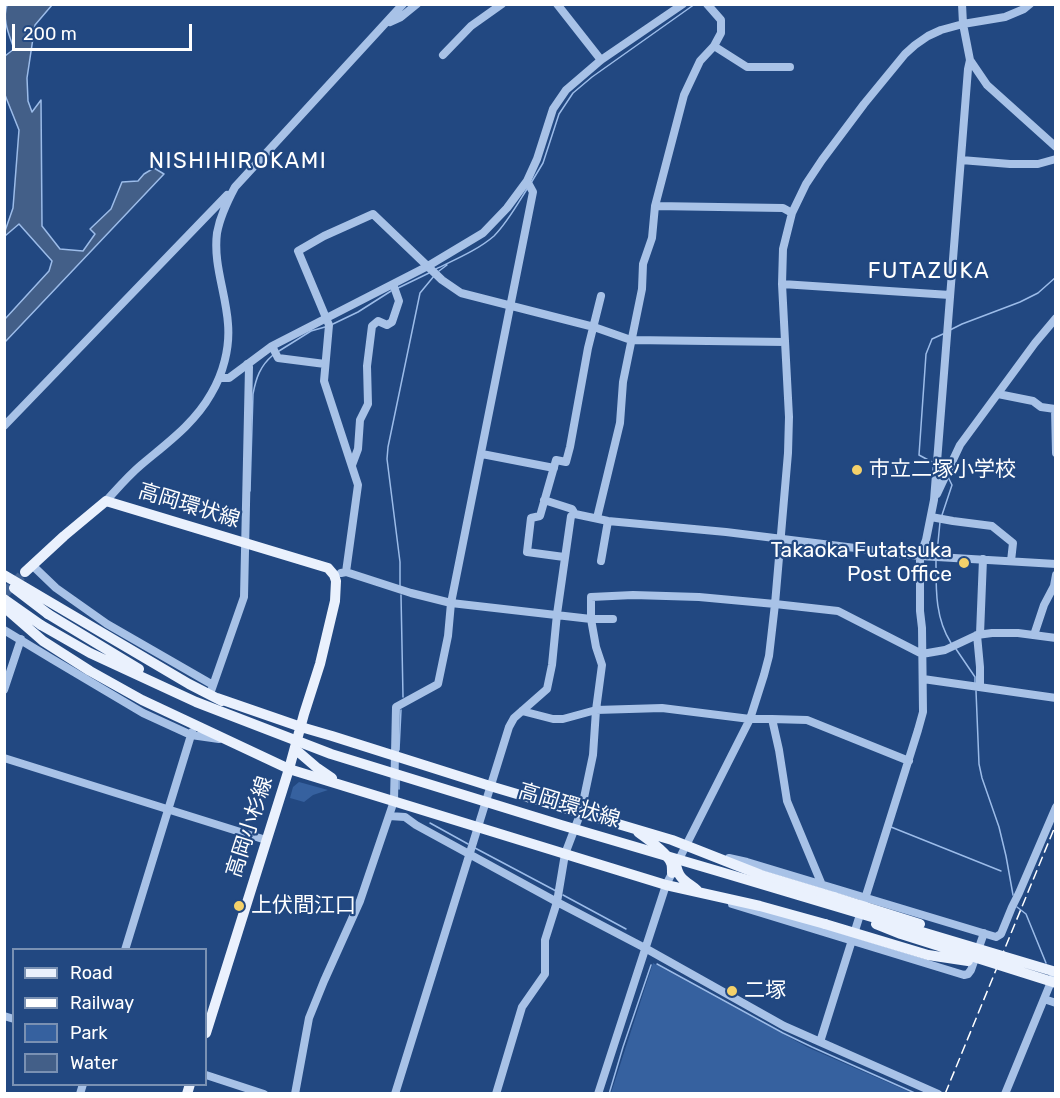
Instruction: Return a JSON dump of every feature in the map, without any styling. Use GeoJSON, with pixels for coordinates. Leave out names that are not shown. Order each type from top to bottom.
{"type":"FeatureCollection","features":[{"type":"Feature","properties":{"kind":"main road","name":"高岡環状線"},"geometry":{"type":"LineString","coordinates":[[29,569],[105,501],[340,573]]}},
{"type":"Feature","properties":{"kind":"main road"},"geometry":{"type":"LineString","coordinates":[[290,769],[320,664],[335,601],[336,581],[340,573]]}},
{"type":"Feature","properties":{"kind":"main road"},"geometry":{"type":"LineString","coordinates":[[4,575],[178,678],[301,727],[672,840],[832,900]]}},
{"type":"Feature","properties":{"kind":"main road","name":"高岡環状線"},"geometry":{"type":"LineString","coordinates":[[4,580],[48,614],[196,702]]}},
{"type":"Feature","properties":{"kind":"main road","name":"高岡環状線"},"geometry":{"type":"LineString","coordinates":[[4,599],[41,625],[90,653],[196,702],[331,754],[561,825],[832,900],[1052,971]]}},
{"type":"Feature","properties":{"kind":"main road"},"geometry":{"type":"LineString","coordinates":[[4,607],[43,641],[90,671],[193,730],[227,740],[290,769],[666,885],[760,906],[928,955],[1004,966]]}},
{"type":"Feature","properties":{"kind":"main road"},"geometry":{"type":"LineString","coordinates":[[214,692],[232,708],[267,724],[316,767],[343,784]]}},
{"type":"Feature","properties":{"kind":"main road"},"geometry":{"type":"LineString","coordinates":[[270,760],[281,758],[295,748],[332,736]]}},
{"type":"Feature","properties":{"kind":"main road","name":"高岡小杉線"},"geometry":{"type":"LineString","coordinates":[[207,1030],[290,769]]}},
{"type":"Feature","properties":{"kind":"main road"},"geometry":{"type":"LineString","coordinates":[[630,827],[664,854],[683,880],[703,893]]}},
{"type":"Feature","properties":{"kind":"main road","name":"高岡環状線"},"geometry":{"type":"LineString","coordinates":[[832,900],[901,934],[1056,982]]}},
{"type":"Feature","properties":{"kind":"street"},"geometry":{"type":"LineString","coordinates":[[4,426],[235,187],[403,4]]}},
{"type":"Feature","properties":{"kind":"street"},"geometry":{"type":"LineString","coordinates":[[384,25],[401,17],[417,4]]}},
{"type":"Feature","properties":{"kind":"street"},"geometry":{"type":"LineString","coordinates":[[443,55],[471,26],[502,4]]}},
{"type":"Feature","properties":{"kind":"street"},"geometry":{"type":"LineString","coordinates":[[557,4],[601,60]]}},
{"type":"Feature","properties":{"kind":"street"},"geometry":{"type":"LineString","coordinates":[[219,378],[229,378],[272,346],[428,266],[483,233],[507,208],[527,181],[537,159],[553,109],[566,90],[601,60],[683,4]]}},
{"type":"Feature","properties":{"kind":"street"},"geometry":{"type":"LineString","coordinates":[[597,518],[620,423],[623,382],[642,289],[643,264],[652,238],[655,206],[684,95],[700,61],[722,33],[721,20],[707,4]]}},
{"type":"Feature","properties":{"kind":"street"},"geometry":{"type":"LineString","coordinates":[[962,4],[963,24],[970,60],[987,85],[1056,147]]}},
{"type":"Feature","properties":{"kind":"street"},"geometry":{"type":"LineString","coordinates":[[598,1094],[666,885],[750,719],[765,675],[775,604],[789,417],[782,284],[783,249],[796,202],[822,160],[864,104],[915,45],[941,30],[1005,17],[1030,4]]}},
{"type":"Feature","properties":{"kind":"street"},"geometry":{"type":"LineString","coordinates":[[714,46],[747,67],[790,67]]}},
{"type":"Feature","properties":{"kind":"street"},"geometry":{"type":"LineString","coordinates":[[820,1042],[909,761],[922,712],[920,555],[926,540],[934,500],[970,60]]}},
{"type":"Feature","properties":{"kind":"street"},"geometry":{"type":"LineString","coordinates":[[961,160],[1038,164],[1056,159]]}},
{"type":"Feature","properties":{"kind":"street"},"geometry":{"type":"LineString","coordinates":[[295,1094],[309,1018],[360,901],[394,801],[396,706],[438,684],[451,603],[533,192],[527,181]]}},
{"type":"Feature","properties":{"kind":"street"},"geometry":{"type":"LineString","coordinates":[[105,501],[139,467],[189,424],[201,411],[219,378],[227,345],[228,324],[217,262],[217,234],[225,204],[235,187]]}},
{"type":"Feature","properties":{"kind":"street"},"geometry":{"type":"LineString","coordinates":[[655,206],[783,208],[792,213]]}},
{"type":"Feature","properties":{"kind":"street"},"geometry":{"type":"LineString","coordinates":[[613,619],[591,619],[451,603],[340,573],[358,485],[324,381],[329,325],[298,251],[324,236],[373,214],[442,279],[461,293],[594,327],[631,340],[785,342]]}},
{"type":"Feature","properties":{"kind":"street"},"geometry":{"type":"LineString","coordinates":[[352,466],[358,449],[360,420],[368,404],[367,366],[372,326],[378,321],[387,325],[392,322],[399,300],[393,284]]}},
{"type":"Feature","properties":{"kind":"street"},"geometry":{"type":"LineString","coordinates":[[782,284],[950,295]]}},
{"type":"Feature","properties":{"kind":"street"},"geometry":{"type":"LineString","coordinates":[[564,557],[526,552],[531,518],[540,516],[556,460],[566,462],[602,296]]}},
{"type":"Feature","properties":{"kind":"street"},"geometry":{"type":"LineString","coordinates":[[934,500],[960,446],[1056,318]]}},
{"type":"Feature","properties":{"kind":"street"},"geometry":{"type":"LineString","coordinates":[[272,346],[278,357],[325,364]]}},
{"type":"Feature","properties":{"kind":"street"},"geometry":{"type":"LineString","coordinates":[[29,569],[107,624],[184,667],[214,692],[244,597],[249,367],[247,364]]}},
{"type":"Feature","properties":{"kind":"street"},"geometry":{"type":"LineString","coordinates":[[998,394],[1033,401],[1041,407],[1055,409],[1056,453]]}},
{"type":"Feature","properties":{"kind":"street"},"geometry":{"type":"LineString","coordinates":[[482,454],[554,468]]}},
{"type":"Feature","properties":{"kind":"street"},"geometry":{"type":"LineString","coordinates":[[544,500],[572,509],[575,514],[608,521],[920,555],[1056,564]]}},
{"type":"Feature","properties":{"kind":"street"},"geometry":{"type":"LineString","coordinates":[[395,1094],[508,727],[514,718],[547,689],[552,665],[564,557],[571,516],[575,514]]}},
{"type":"Feature","properties":{"kind":"street"},"geometry":{"type":"LineString","coordinates":[[931,517],[992,526],[1013,543],[1011,561]]}},
{"type":"Feature","properties":{"kind":"street"},"geometry":{"type":"LineString","coordinates":[[600,561],[608,521]]}},
{"type":"Feature","properties":{"kind":"street"},"geometry":{"type":"LineString","coordinates":[[980,687],[978,635],[983,559]]}},
{"type":"Feature","properties":{"kind":"street"},"geometry":{"type":"LineString","coordinates":[[1034,635],[1044,605],[1054,586],[1056,575]]}},
{"type":"Feature","properties":{"kind":"street"},"geometry":{"type":"LineString","coordinates":[[496,1094],[522,1007],[545,974],[545,940],[557,902],[565,854],[581,812],[593,755],[602,664],[591,619],[591,597],[633,595],[699,597],[838,611],[922,654],[945,650],[978,635],[993,633],[1018,633],[1056,638]]}},
{"type":"Feature","properties":{"kind":"street"},"geometry":{"type":"LineString","coordinates":[[4,630],[143,713],[193,730],[126,948]]}},
{"type":"Feature","properties":{"kind":"street"},"geometry":{"type":"LineString","coordinates":[[4,690],[21,639]]}},
{"type":"Feature","properties":{"kind":"street"},"geometry":{"type":"LineString","coordinates":[[922,680],[1056,698]]}},
{"type":"Feature","properties":{"kind":"street"},"geometry":{"type":"LineString","coordinates":[[522,711],[553,719],[563,719],[596,710],[662,708],[750,719],[807,720],[909,761]]}},
{"type":"Feature","properties":{"kind":"street"},"geometry":{"type":"LineString","coordinates":[[772,719],[787,801],[822,885]]}},
{"type":"Feature","properties":{"kind":"street"},"geometry":{"type":"LineString","coordinates":[[4,758],[266,840]]}},
{"type":"Feature","properties":{"kind":"street"},"geometry":{"type":"LineString","coordinates":[[713,855],[747,862],[996,937],[1001,934],[1056,807]]}},
{"type":"Feature","properties":{"kind":"street"},"geometry":{"type":"LineString","coordinates":[[389,816],[405,817],[760,1013],[922,1090],[938,1094]]}},
{"type":"Feature","properties":{"kind":"street"},"geometry":{"type":"LineString","coordinates":[[703,893],[720,901],[964,975],[971,970],[984,933]]}},
{"type":"Feature","properties":{"kind":"street"},"geometry":{"type":"LineString","coordinates":[[914,960],[926,916]]}},
{"type":"Feature","properties":{"kind":"street"},"geometry":{"type":"LineString","coordinates":[[1005,1094],[1044,999],[1052,971]]}},
{"type":"Feature","properties":{"kind":"street"},"geometry":{"type":"LineString","coordinates":[[1044,999],[1056,1003]]}},
{"type":"Feature","properties":{"kind":"street"},"geometry":{"type":"LineString","coordinates":[[207,1076],[264,1094]]}},
{"type":"Feature","properties":{"kind":"green space"},"geometry":{"type":"Polygon","coordinates":[[[299,782],[328,790],[313,795],[304,802],[290,798],[293,787],[299,782]]]}},
{"type":"Feature","properties":{"kind":"green space"},"geometry":{"type":"Polygon","coordinates":[[[653,963],[807,1047],[912,1093],[611,1093],[653,963]]]}},
{"type":"Feature","properties":{"kind":"water"},"geometry":{"type":"Polygon","coordinates":[[[7,5],[52,5],[35,25],[27,78],[28,101],[32,112],[41,100],[42,226],[60,249],[83,251],[95,234],[90,229],[111,209],[122,182],[138,181],[154,168],[164,174],[5,342],[5,319],[49,271],[52,261],[19,224],[5,236],[13,208],[19,130],[5,95],[5,56],[14,49],[6,22],[7,5]]]}},
{"type":"Feature","properties":{"kind":"waterway"},"geometry":{"type":"LineString","coordinates":[[531,183],[543,163],[559,114],[573,93],[695,4]]}},
{"type":"Feature","properties":{"kind":"waterway"},"geometry":{"type":"LineString","coordinates":[[436,269],[494,236],[508,220],[527,189]]}},
{"type":"Feature","properties":{"kind":"waterway"},"geometry":{"type":"LineString","coordinates":[[439,271],[447,265]]}},
{"type":"Feature","properties":{"kind":"waterway"},"geometry":{"type":"LineString","coordinates":[[398,288],[429,273]]}},
{"type":"Feature","properties":{"kind":"waterway"},"geometry":{"type":"LineString","coordinates":[[400,587],[400,562],[387,459],[388,447],[420,293],[434,276]]}},
{"type":"Feature","properties":{"kind":"waterway"},"geometry":{"type":"LineString","coordinates":[[950,330],[1020,302],[1038,293],[1056,277]]}},
{"type":"Feature","properties":{"kind":"waterway"},"geometry":{"type":"LineString","coordinates":[[333,324],[358,312],[391,291]]}},
{"type":"Feature","properties":{"kind":"waterway"},"geometry":{"type":"LineString","coordinates":[[279,351],[311,331],[325,327]]}},
{"type":"Feature","properties":{"kind":"waterway"},"geometry":{"type":"LineString","coordinates":[[932,462],[919,455],[926,354],[932,339],[943,334]]}},
{"type":"Feature","properties":{"kind":"waterway"},"geometry":{"type":"LineString","coordinates":[[250,491],[253,394],[259,373],[273,355]]}},
{"type":"Feature","properties":{"kind":"waterway"},"geometry":{"type":"LineString","coordinates":[[942,515],[952,485],[948,477]]}},
{"type":"Feature","properties":{"kind":"waterway"},"geometry":{"type":"LineString","coordinates":[[937,553],[940,522]]}},
{"type":"Feature","properties":{"kind":"waterway"},"geometry":{"type":"LineString","coordinates":[[936,561],[939,613],[951,643]]}},
{"type":"Feature","properties":{"kind":"waterway"},"geometry":{"type":"LineString","coordinates":[[401,595],[403,697]]}},
{"type":"Feature","properties":{"kind":"waterway"},"geometry":{"type":"LineString","coordinates":[[956,649],[975,677],[975,684]]}},
{"type":"Feature","properties":{"kind":"waterway"},"geometry":{"type":"LineString","coordinates":[[976,691],[979,764],[999,827],[1013,895]]}},
{"type":"Feature","properties":{"kind":"waterway"},"geometry":{"type":"LineString","coordinates":[[399,750],[401,710]]}},
{"type":"Feature","properties":{"kind":"waterway"},"geometry":{"type":"LineString","coordinates":[[399,780],[399,789]]}},
{"type":"Feature","properties":{"kind":"waterway"},"geometry":{"type":"LineString","coordinates":[[430,823],[468,844]]}},
{"type":"Feature","properties":{"kind":"waterway"},"geometry":{"type":"LineString","coordinates":[[891,827],[1001,871]]}},
{"type":"Feature","properties":{"kind":"waterway"},"geometry":{"type":"LineString","coordinates":[[475,848],[556,891]]}},
{"type":"Feature","properties":{"kind":"waterway"},"geometry":{"type":"LineString","coordinates":[[563,895],[626,929]]}},
{"type":"Feature","properties":{"kind":"waterway"},"geometry":{"type":"LineString","coordinates":[[1017,907],[1026,914],[1046,963]]}},
{"type":"Feature","properties":{"kind":"waterway"},"geometry":{"type":"LineString","coordinates":[[657,964],[783,1033],[917,1094]]}},
{"type":"Feature","properties":{"kind":"waterway"},"geometry":{"type":"LineString","coordinates":[[609,1094],[651,965]]}},
{"type":"Feature","properties":{"kind":"tunnel"},"geometry":{"type":"LineString","coordinates":[[4,594],[25,572]]}},
{"type":"Feature","properties":{"kind":"railway"},"geometry":{"type":"LineString","coordinates":[[945,1094],[1056,824]]}},
{"type":"Feature","properties":{"kind":"place","name":"市立二塚小学校"},"geometry":{"type":"Point","coordinates":[857,470]}},
{"type":"Feature","properties":{"kind":"place","name":"Takaoka Futatsuka Post Office"},"geometry":{"type":"Point","coordinates":[964,563]}},
{"type":"Feature","properties":{"kind":"place","name":"上伏間江口"},"geometry":{"type":"Point","coordinates":[239,906]}},
{"type":"Feature","properties":{"kind":"place","name":"二塚"},"geometry":{"type":"Point","coordinates":[732,991]}},
{"type":"Feature","properties":{"kind":"district","name":"NISHIHIROKAMI"},"geometry":{"type":"Point","coordinates":[238,162]}},
{"type":"Feature","properties":{"kind":"district","name":"FUTAZUKA"},"geometry":{"type":"Point","coordinates":[929,272]}}]}
